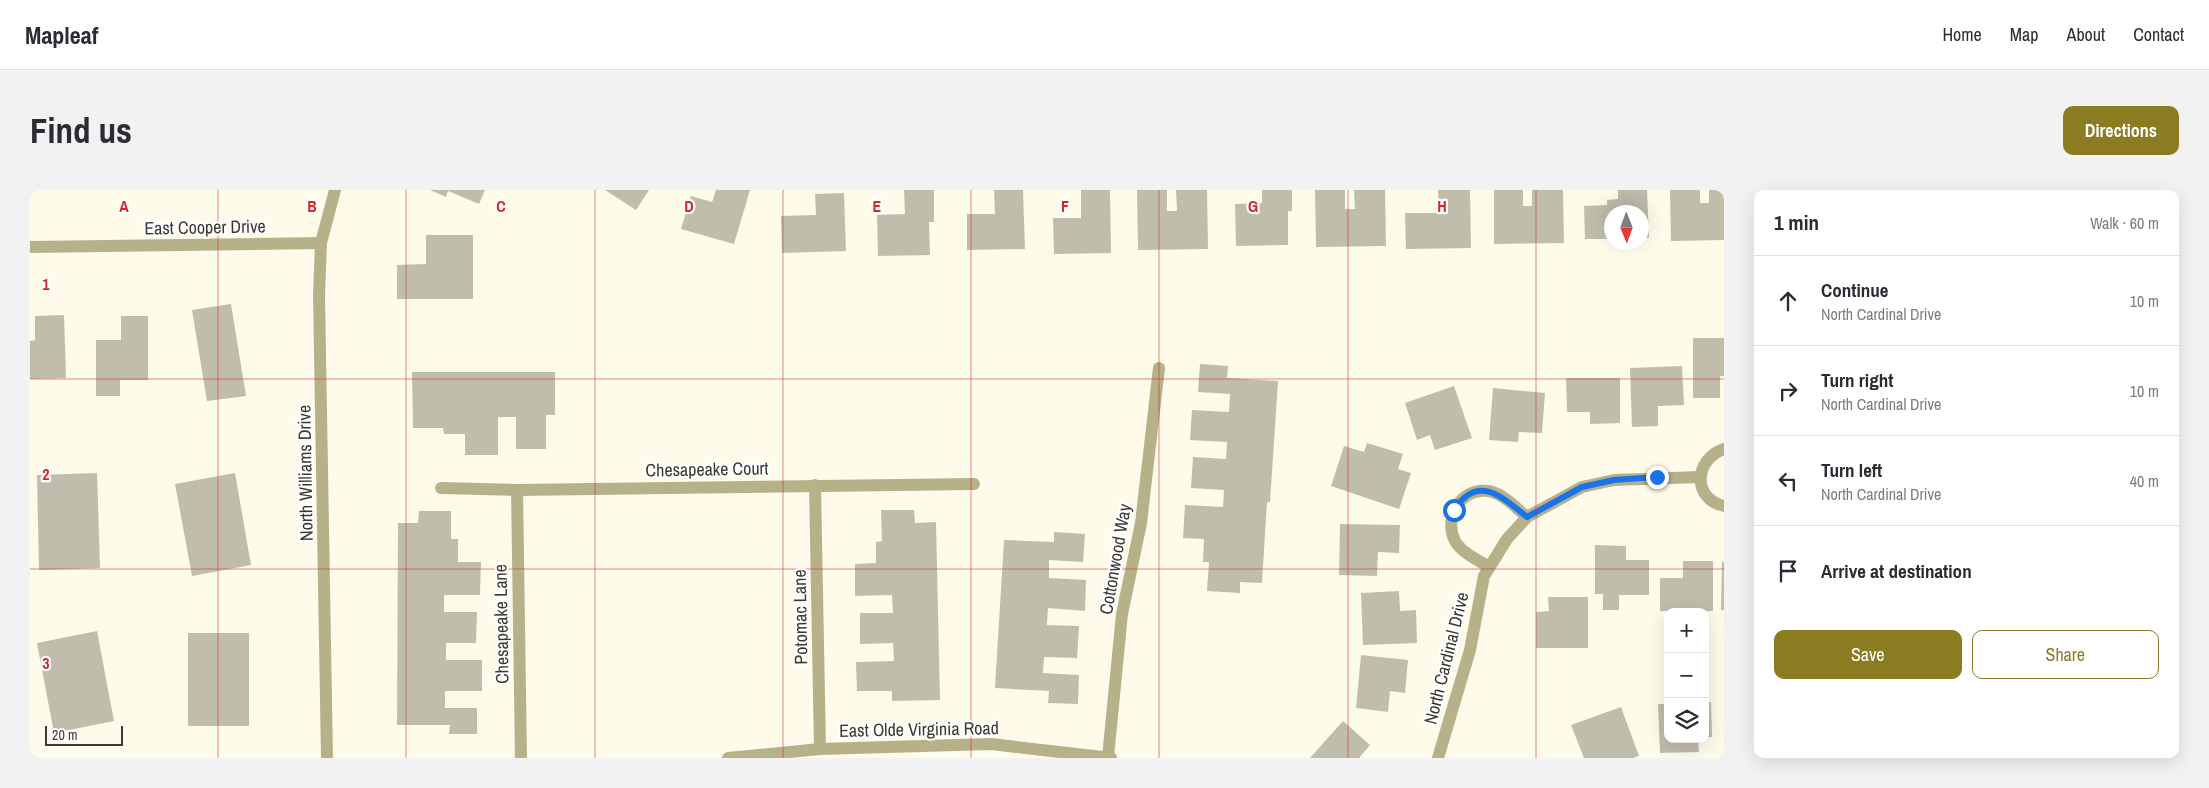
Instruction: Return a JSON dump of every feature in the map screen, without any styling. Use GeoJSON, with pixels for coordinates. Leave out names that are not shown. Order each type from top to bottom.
{"type":"FeatureCollection","features":[{"type":"Feature","properties":{"kind":"street","name":"North Williams Drive"},"geometry":{"type":"LineString","coordinates":[[327,758],[319,295],[321,242],[335,190]]}},
{"type":"Feature","properties":{"kind":"street","name":"East Cooper Drive"},"geometry":{"type":"LineString","coordinates":[[30,247],[321,242]]}},
{"type":"Feature","properties":{"kind":"street","name":"Cottonwood Way"},"geometry":{"type":"LineString","coordinates":[[1110,758],[1122,614],[1142,515],[1159,368]]}},
{"type":"Feature","properties":{"kind":"street"},"geometry":{"type":"LineString","coordinates":[[1724,449],[1708,458],[1703,466],[1700,477],[1707,496],[1713,502],[1724,506]]}},
{"type":"Feature","properties":{"kind":"street","name":"North Cardinal Drive"},"geometry":{"type":"LineString","coordinates":[[1438,758],[1470,650],[1484,576],[1507,539],[1527,517],[1582,487],[1590,485],[1614,480],[1700,477]]}},
{"type":"Feature","properties":{"kind":"street","name":"Chesapeake Court"},"geometry":{"type":"LineString","coordinates":[[441,488],[517,490],[974,484]]}},
{"type":"Feature","properties":{"kind":"street","name":"Potomac Lane"},"geometry":{"type":"LineString","coordinates":[[815,485],[820,749]]}},
{"type":"Feature","properties":{"kind":"street","name":"Chesapeake Lane"},"geometry":{"type":"LineString","coordinates":[[517,490],[521,758]]}},
{"type":"Feature","properties":{"kind":"street"},"geometry":{"type":"LineString","coordinates":[[1489,567],[1463,550],[1456,542],[1452,532],[1451,521],[1454,510],[1460,501],[1468,494],[1478,491],[1490,491],[1500,496],[1527,517]]}},
{"type":"Feature","properties":{"kind":"street","name":"East Olde Virginia Road"},"geometry":{"type":"LineString","coordinates":[[728,758],[820,749],[1005,745],[1110,758]]}},
{"type":"Feature","properties":{"kind":"building"},"geometry":{"type":"Polygon","coordinates":[[[430,190],[485,190],[479,204],[448,191],[446,197],[430,190]]]}},
{"type":"Feature","properties":{"kind":"building"},"geometry":{"type":"Polygon","coordinates":[[[605,190],[649,190],[636,210],[605,190]]]}},
{"type":"Feature","properties":{"kind":"building"},"geometry":{"type":"Polygon","coordinates":[[[716,190],[750,190],[734,244],[681,229],[691,196],[712,202],[716,190]]]}},
{"type":"Feature","properties":{"kind":"building"},"geometry":{"type":"Polygon","coordinates":[[[904,190],[934,190],[934,222],[929,222],[930,255],[878,256],[877,215],[905,214],[904,190]]]}},
{"type":"Feature","properties":{"kind":"building"},"geometry":{"type":"Polygon","coordinates":[[[994,190],[1023,190],[1025,249],[967,250],[967,214],[995,214],[994,190]]]}},
{"type":"Feature","properties":{"kind":"building"},"geometry":{"type":"Polygon","coordinates":[[[1081,190],[1110,190],[1111,253],[1054,254],[1053,218],[1081,218],[1081,190]]]}},
{"type":"Feature","properties":{"kind":"building"},"geometry":{"type":"Polygon","coordinates":[[[1137,190],[1167,190],[1167,211],[1177,211],[1176,190],[1207,190],[1208,249],[1138,250],[1137,190]]]}},
{"type":"Feature","properties":{"kind":"building"},"geometry":{"type":"Polygon","coordinates":[[[1262,190],[1292,190],[1292,211],[1288,211],[1288,245],[1236,246],[1235,204],[1262,203],[1262,190]]]}},
{"type":"Feature","properties":{"kind":"building"},"geometry":{"type":"Polygon","coordinates":[[[1315,190],[1345,190],[1345,209],[1355,209],[1354,190],[1385,190],[1386,246],[1316,247],[1315,190]]]}},
{"type":"Feature","properties":{"kind":"building"},"geometry":{"type":"Polygon","coordinates":[[[1438,190],[1470,190],[1471,248],[1406,249],[1405,213],[1439,213],[1438,190]]]}},
{"type":"Feature","properties":{"kind":"building"},"geometry":{"type":"Polygon","coordinates":[[[1494,190],[1523,190],[1523,206],[1532,206],[1532,190],[1563,190],[1564,243],[1494,244],[1494,190]]]}},
{"type":"Feature","properties":{"kind":"building"},"geometry":{"type":"Polygon","coordinates":[[[1618,190],[1647,190],[1648,205],[1607,205],[1607,200],[1618,199],[1618,190]]]}},
{"type":"Feature","properties":{"kind":"building"},"geometry":{"type":"Polygon","coordinates":[[[1670,190],[1700,190],[1700,203],[1709,203],[1709,190],[1724,190],[1724,240],[1671,241],[1670,190]]]}},
{"type":"Feature","properties":{"kind":"building"},"geometry":{"type":"Polygon","coordinates":[[[844,193],[846,251],[782,253],[781,216],[816,215],[815,194],[844,193]]]}},
{"type":"Feature","properties":{"kind":"building"},"geometry":{"type":"Polygon","coordinates":[[[1604,205],[1604,239],[1585,239],[1584,206],[1604,205]]]}},
{"type":"Feature","properties":{"kind":"building"},"geometry":{"type":"Polygon","coordinates":[[[426,235],[473,235],[473,299],[397,299],[397,265],[426,264],[426,235]]]}},
{"type":"Feature","properties":{"kind":"building"},"geometry":{"type":"Polygon","coordinates":[[[231,304],[246,396],[207,401],[192,310],[231,304]]]}},
{"type":"Feature","properties":{"kind":"building"},"geometry":{"type":"Polygon","coordinates":[[[64,315],[66,378],[30,379],[30,341],[35,340],[35,316],[64,315]]]}},
{"type":"Feature","properties":{"kind":"building"},"geometry":{"type":"Polygon","coordinates":[[[121,316],[148,316],[148,380],[120,380],[120,396],[96,396],[96,340],[121,340],[121,316]]]}},
{"type":"Feature","properties":{"kind":"building"},"geometry":{"type":"Polygon","coordinates":[[[1693,338],[1724,338],[1724,376],[1720,376],[1720,398],[1693,398],[1693,338]]]}},
{"type":"Feature","properties":{"kind":"building"},"geometry":{"type":"Polygon","coordinates":[[[1200,364],[1228,366],[1227,378],[1278,381],[1270,502],[1267,502],[1262,583],[1240,582],[1240,593],[1207,591],[1209,562],[1203,562],[1204,539],[1183,538],[1185,505],[1223,507],[1224,490],[1191,488],[1193,457],[1226,459],[1227,442],[1190,440],[1192,410],[1229,412],[1230,394],[1198,392],[1200,364]]]}},
{"type":"Feature","properties":{"kind":"building"},"geometry":{"type":"Polygon","coordinates":[[[1682,366],[1684,405],[1658,406],[1658,426],[1632,427],[1630,368],[1682,366]]]}},
{"type":"Feature","properties":{"kind":"building"},"geometry":{"type":"Polygon","coordinates":[[[412,372],[555,372],[555,415],[546,415],[546,449],[516,449],[516,417],[498,417],[498,455],[465,455],[465,434],[444,434],[443,428],[413,428],[412,372]]]}},
{"type":"Feature","properties":{"kind":"building"},"geometry":{"type":"Polygon","coordinates":[[[1566,378],[1620,378],[1620,423],[1590,424],[1590,412],[1567,412],[1566,378]]]}},
{"type":"Feature","properties":{"kind":"building"},"geometry":{"type":"Polygon","coordinates":[[[1454,386],[1472,438],[1435,450],[1430,435],[1417,440],[1405,403],[1454,386]]]}},
{"type":"Feature","properties":{"kind":"building"},"geometry":{"type":"Polygon","coordinates":[[[1493,388],[1545,393],[1542,433],[1519,432],[1518,442],[1489,440],[1493,388]]]}},
{"type":"Feature","properties":{"kind":"building"},"geometry":{"type":"Polygon","coordinates":[[[1367,443],[1403,454],[1398,469],[1411,473],[1399,509],[1331,486],[1344,446],[1364,452],[1367,443]]]}},
{"type":"Feature","properties":{"kind":"building"},"geometry":{"type":"Polygon","coordinates":[[[97,473],[100,568],[39,570],[37,475],[97,473]]]}},
{"type":"Feature","properties":{"kind":"building"},"geometry":{"type":"Polygon","coordinates":[[[235,473],[251,565],[192,576],[175,484],[235,473]]]}},
{"type":"Feature","properties":{"kind":"building"},"geometry":{"type":"Polygon","coordinates":[[[881,510],[914,510],[915,523],[936,522],[940,700],[892,701],[892,691],[857,691],[856,662],[894,661],[893,643],[860,644],[860,613],[893,613],[892,595],[855,596],[855,564],[876,563],[876,542],[882,541],[881,510]]]}},
{"type":"Feature","properties":{"kind":"building"},"geometry":{"type":"Polygon","coordinates":[[[419,511],[451,511],[451,539],[458,539],[458,562],[481,562],[480,595],[444,595],[444,612],[477,612],[476,643],[446,643],[446,660],[482,660],[482,691],[445,691],[445,708],[477,708],[477,734],[449,734],[450,725],[397,725],[398,523],[418,523],[419,511]]]}},
{"type":"Feature","properties":{"kind":"building"},"geometry":{"type":"Polygon","coordinates":[[[1340,524],[1400,525],[1399,553],[1378,552],[1377,576],[1339,575],[1340,524]]]}},
{"type":"Feature","properties":{"kind":"building"},"geometry":{"type":"Polygon","coordinates":[[[1054,532],[1085,534],[1083,562],[1049,560],[1049,578],[1086,580],[1085,611],[1048,608],[1047,625],[1079,626],[1077,658],[1044,657],[1043,673],[1079,675],[1078,704],[1048,703],[1049,691],[995,688],[1004,540],[1054,542],[1054,532]]]}},
{"type":"Feature","properties":{"kind":"building"},"geometry":{"type":"Polygon","coordinates":[[[1595,545],[1626,546],[1626,560],[1649,560],[1649,595],[1619,595],[1619,610],[1603,610],[1603,594],[1595,594],[1595,545]]]}},
{"type":"Feature","properties":{"kind":"building"},"geometry":{"type":"Polygon","coordinates":[[[1683,561],[1713,561],[1713,611],[1709,611],[1709,608],[1664,608],[1664,611],[1660,611],[1660,578],[1683,578],[1683,561]]]}},
{"type":"Feature","properties":{"kind":"building"},"geometry":{"type":"Polygon","coordinates":[[[1722,562],[1724,562],[1724,610],[1721,610],[1722,562]]]}},
{"type":"Feature","properties":{"kind":"building"},"geometry":{"type":"Polygon","coordinates":[[[1399,591],[1400,611],[1416,610],[1417,643],[1363,645],[1361,593],[1399,591]]]}},
{"type":"Feature","properties":{"kind":"building"},"geometry":{"type":"Polygon","coordinates":[[[1548,597],[1588,597],[1588,648],[1536,648],[1536,612],[1549,611],[1548,597]]]}},
{"type":"Feature","properties":{"kind":"building"},"geometry":{"type":"Polygon","coordinates":[[[97,631],[114,721],[54,733],[37,643],[97,631]]]}},
{"type":"Feature","properties":{"kind":"building"},"geometry":{"type":"Polygon","coordinates":[[[188,633],[249,633],[249,726],[188,726],[188,633]]]}},
{"type":"Feature","properties":{"kind":"building"},"geometry":{"type":"Polygon","coordinates":[[[1361,655],[1408,660],[1405,693],[1390,691],[1388,712],[1356,708],[1361,655]]]}},
{"type":"Feature","properties":{"kind":"building"},"geometry":{"type":"Polygon","coordinates":[[[1709,702],[1711,702],[1712,737],[1709,737],[1709,702]]]}},
{"type":"Feature","properties":{"kind":"building"},"geometry":{"type":"Polygon","coordinates":[[[1658,704],[1664,704],[1664,743],[1698,743],[1699,752],[1660,753],[1658,704]]]}},
{"type":"Feature","properties":{"kind":"building"},"geometry":{"type":"Polygon","coordinates":[[[1621,707],[1639,756],[1633,758],[1584,758],[1571,725],[1621,707]]]}},
{"type":"Feature","properties":{"kind":"building"},"geometry":{"type":"Polygon","coordinates":[[[1343,721],[1370,745],[1359,758],[1310,758],[1343,721]]]}},
{"type":"Feature","properties":{"kind":"route"},"geometry":{"type":"LineString","coordinates":[[1454,510],[1468,494],[1478,491],[1490,491],[1500,496],[1527,517],[1582,487],[1614,480],[1657,477]]}}]}
